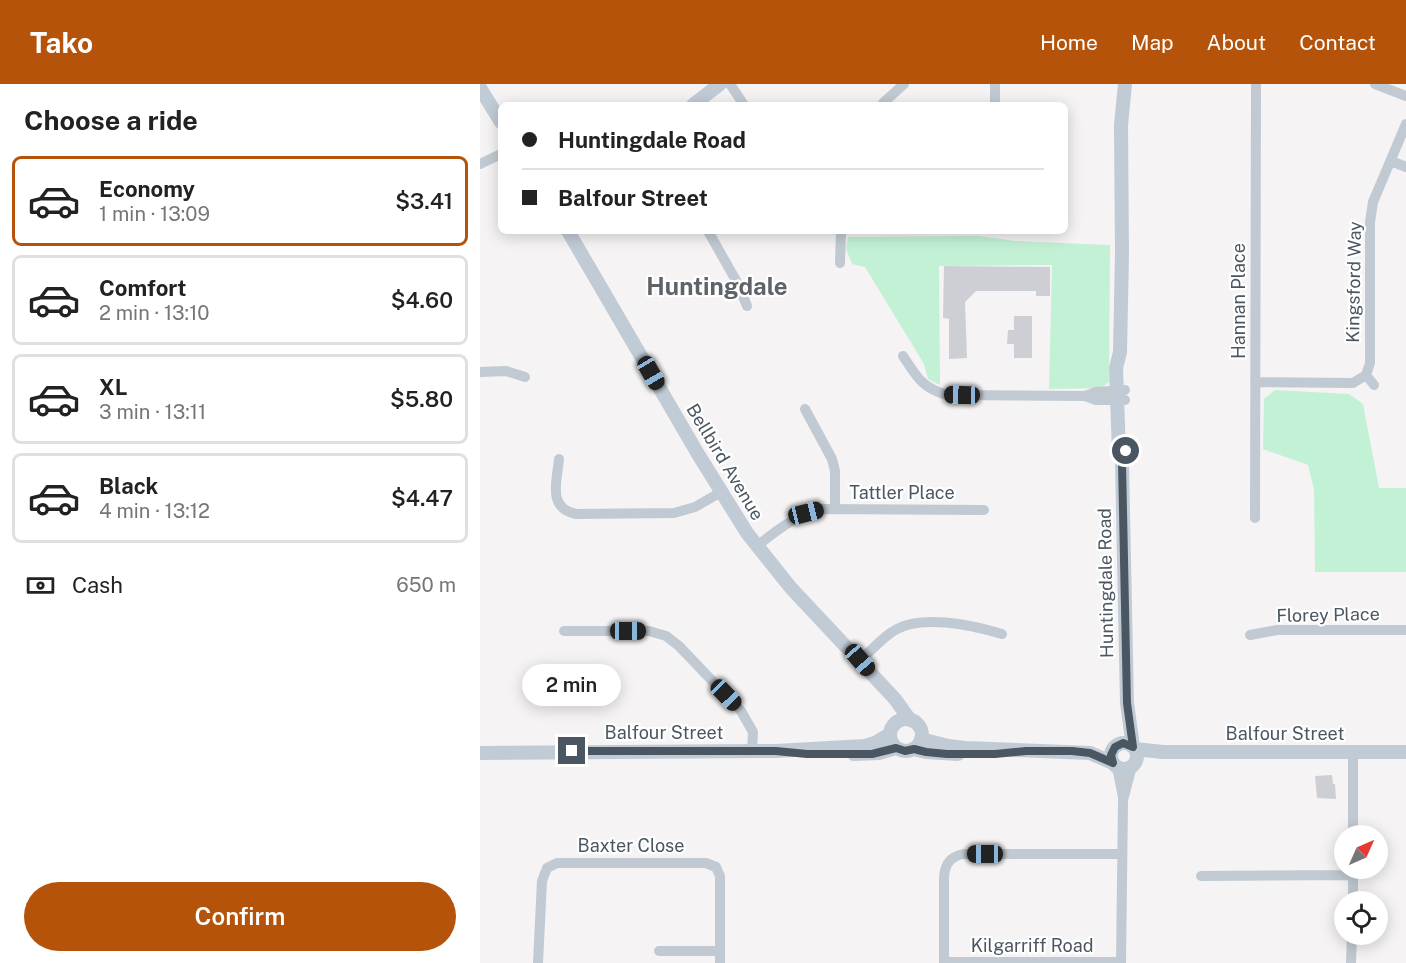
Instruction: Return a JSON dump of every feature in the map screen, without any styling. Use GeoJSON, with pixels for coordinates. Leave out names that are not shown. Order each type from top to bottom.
{"type":"FeatureCollection","features":[{"type":"Feature","properties":{"kind":"street"},"geometry":{"type":"LineString","coordinates":[[697,102],[720,84]]}},
{"type":"Feature","properties":{"kind":"street"},"geometry":{"type":"LineString","coordinates":[[730,84],[742,102]]}},
{"type":"Feature","properties":{"kind":"street"},"geometry":{"type":"LineString","coordinates":[[885,102],[904,84]]}},
{"type":"Feature","properties":{"kind":"street"},"geometry":{"type":"LineString","coordinates":[[995,84],[995,102]]}},
{"type":"Feature","properties":{"kind":"street","name":"Huntingdale Road"},"geometry":{"type":"LineString","coordinates":[[1116,84],[1121,125]]}},
{"type":"Feature","properties":{"kind":"street","name":"Huntingdale Road"},"geometry":{"type":"LineString","coordinates":[[1121,963],[1124,800],[1134,756],[1127,703],[1122,463],[1119,453],[1121,395],[1116,368],[1120,352],[1121,125],[1125,84]]}},
{"type":"Feature","properties":{"kind":"street","name":"Hannan Place"},"geometry":{"type":"LineString","coordinates":[[1255,518],[1256,84]]}},
{"type":"Feature","properties":{"kind":"street"},"geometry":{"type":"LineString","coordinates":[[1376,84],[1406,96]]}},
{"type":"Feature","properties":{"kind":"street"},"geometry":{"type":"LineString","coordinates":[[480,88],[498,117]]}},
{"type":"Feature","properties":{"kind":"street","name":"Kingsford Way"},"geometry":{"type":"LineString","coordinates":[[1366,375],[1370,363],[1370,222],[1373,202],[1406,124]]}},
{"type":"Feature","properties":{"kind":"street"},"geometry":{"type":"LineString","coordinates":[[483,162],[498,147]]}},
{"type":"Feature","properties":{"kind":"street"},"geometry":{"type":"LineString","coordinates":[[483,162],[498,155]]}},
{"type":"Feature","properties":{"kind":"street"},"geometry":{"type":"LineString","coordinates":[[1391,161],[1406,167]]}},
{"type":"Feature","properties":{"kind":"street","name":"Bellbird Avenue"},"geometry":{"type":"LineString","coordinates":[[570,234],[721,492],[757,546],[791,588],[895,699],[910,720]]}},
{"type":"Feature","properties":{"kind":"street"},"geometry":{"type":"LineString","coordinates":[[710,234],[738,284],[747,306]]}},
{"type":"Feature","properties":{"kind":"street"},"geometry":{"type":"LineString","coordinates":[[840,263],[841,234]]}},
{"type":"Feature","properties":{"kind":"street"},"geometry":{"type":"LineString","coordinates":[[903,357],[922,384],[932,391],[947,395],[1085,396],[1096,400],[1121,395]]}},
{"type":"Feature","properties":{"kind":"street"},"geometry":{"type":"LineString","coordinates":[[480,372],[506,371],[525,377]]}},
{"type":"Feature","properties":{"kind":"street"},"geometry":{"type":"LineString","coordinates":[[1255,382],[1353,383],[1366,375],[1374,385]]}},
{"type":"Feature","properties":{"kind":"street"},"geometry":{"type":"LineString","coordinates":[[805,409],[832,459],[835,471],[835,509]]}},
{"type":"Feature","properties":{"kind":"street"},"geometry":{"type":"LineString","coordinates":[[559,459],[555,491],[560,507],[576,514],[674,513],[695,507],[721,492]]}},
{"type":"Feature","properties":{"kind":"street","name":"Tattler Place"},"geometry":{"type":"LineString","coordinates":[[757,546],[790,521],[820,509],[984,510]]}},
{"type":"Feature","properties":{"kind":"street"},"geometry":{"type":"LineString","coordinates":[[860,660],[891,632],[905,625],[921,623],[971,625],[1002,634]]}},
{"type":"Feature","properties":{"kind":"street","name":"Florey Place"},"geometry":{"type":"LineString","coordinates":[[1250,635],[1278,630],[1406,630]]}},
{"type":"Feature","properties":{"kind":"street"},"geometry":{"type":"LineString","coordinates":[[564,631],[649,631],[666,636],[679,646],[741,711],[753,732],[752,751]]}},
{"type":"Feature","properties":{"kind":"street","name":"Bellbird Avenue"},"geometry":{"type":"LineString","coordinates":[[884,688],[892,729]]}},
{"type":"Feature","properties":{"kind":"street","name":"Huntingdale Road"},"geometry":{"type":"LineString","coordinates":[[1116,746],[1122,715],[1127,703]]}},
{"type":"Feature","properties":{"kind":"street","name":"Balfour Street"},"geometry":{"type":"LineString","coordinates":[[480,753],[776,751],[866,746],[875,743],[902,720],[910,720]]}},
{"type":"Feature","properties":{"kind":"street"},"geometry":{"type":"LineString","coordinates":[[910,720],[918,725],[918,744]]}},
{"type":"Feature","properties":{"kind":"street"},"geometry":{"type":"LineString","coordinates":[[892,729],[890,739],[896,748]]}},
{"type":"Feature","properties":{"kind":"street"},"geometry":{"type":"LineString","coordinates":[[1123,743],[1134,756],[1125,769],[1115,765],[1111,755],[1116,746],[1123,743]]}},
{"type":"Feature","properties":{"kind":"street","name":"Balfour Street"},"geometry":{"type":"LineString","coordinates":[[776,751],[807,754],[872,754],[896,748],[905,751],[918,744],[1090,753],[1116,746]]}},
{"type":"Feature","properties":{"kind":"street","name":"Balfour Street"},"geometry":{"type":"LineString","coordinates":[[1134,756],[1163,752],[1406,752]]}},
{"type":"Feature","properties":{"kind":"street"},"geometry":{"type":"LineString","coordinates":[[1353,752],[1353,825]]}},
{"type":"Feature","properties":{"kind":"street","name":"Balfour Street"},"geometry":{"type":"LineString","coordinates":[[1090,753],[1115,765]]}},
{"type":"Feature","properties":{"kind":"street","name":"Huntingdale Road"},"geometry":{"type":"LineString","coordinates":[[1115,765],[1124,800]]}},
{"type":"Feature","properties":{"kind":"street"},"geometry":{"type":"LineString","coordinates":[[944,963],[945,867],[956,856],[963,854],[1122,854]]}},
{"type":"Feature","properties":{"kind":"street","name":"Baxter Close"},"geometry":{"type":"LineString","coordinates":[[538,963],[542,881],[546,868],[557,863],[706,863],[716,867],[720,876],[720,957]]}},
{"type":"Feature","properties":{"kind":"street"},"geometry":{"type":"LineString","coordinates":[[1201,876],[1334,872]]}},
{"type":"Feature","properties":{"kind":"street"},"geometry":{"type":"LineString","coordinates":[[1351,963],[1352,945]]}},
{"type":"Feature","properties":{"kind":"street"},"geometry":{"type":"LineString","coordinates":[[659,951],[720,957]]}},
{"type":"Feature","properties":{"kind":"street","name":"Kilgarriff Road"},"geometry":{"type":"LineString","coordinates":[[944,963],[1121,963]]}},
{"type":"Feature","properties":{"kind":"green space"},"geometry":{"type":"Polygon","coordinates":[[[979,236],[1015,241],[1110,245],[1109,382],[1101,388],[1049,389],[1052,265],[939,266],[940,385],[928,379],[924,364],[865,267],[852,264],[846,249],[848,237],[979,236]]]}},
{"type":"Feature","properties":{"kind":"green space"},"geometry":{"type":"Polygon","coordinates":[[[1275,390],[1349,394],[1363,404],[1379,488],[1406,488],[1406,572],[1315,572],[1314,489],[1308,465],[1263,449],[1264,399],[1275,390]]]}},
{"type":"Feature","properties":{"kind":"building"},"geometry":{"type":"Polygon","coordinates":[[[944,266],[1050,267],[1050,296],[1036,296],[1036,291],[976,291],[965,302],[967,358],[949,359],[949,319],[943,318],[944,266]]]}},
{"type":"Feature","properties":{"kind":"building"},"geometry":{"type":"Polygon","coordinates":[[[1014,316],[1032,316],[1032,358],[1014,358],[1014,344],[1007,344],[1008,330],[1014,330],[1014,316]]]}},
{"type":"Feature","properties":{"kind":"building"},"geometry":{"type":"Polygon","coordinates":[[[1332,775],[1336,799],[1317,798],[1315,776],[1332,775]]]}},
{"type":"Feature","properties":{"kind":"district","name":"Huntingdale"},"geometry":{"type":"Point","coordinates":[717,287]}},
{"type":"Feature","properties":{"kind":"route"},"geometry":{"type":"LineString","coordinates":[[572,751],[776,751],[807,754],[872,754],[896,748],[905,751],[914,749],[947,754],[995,754],[1072,751],[1090,753],[1113,763],[1111,755],[1115,747],[1123,743],[1133,747],[1127,703],[1122,463],[1126,451]]}}]}
